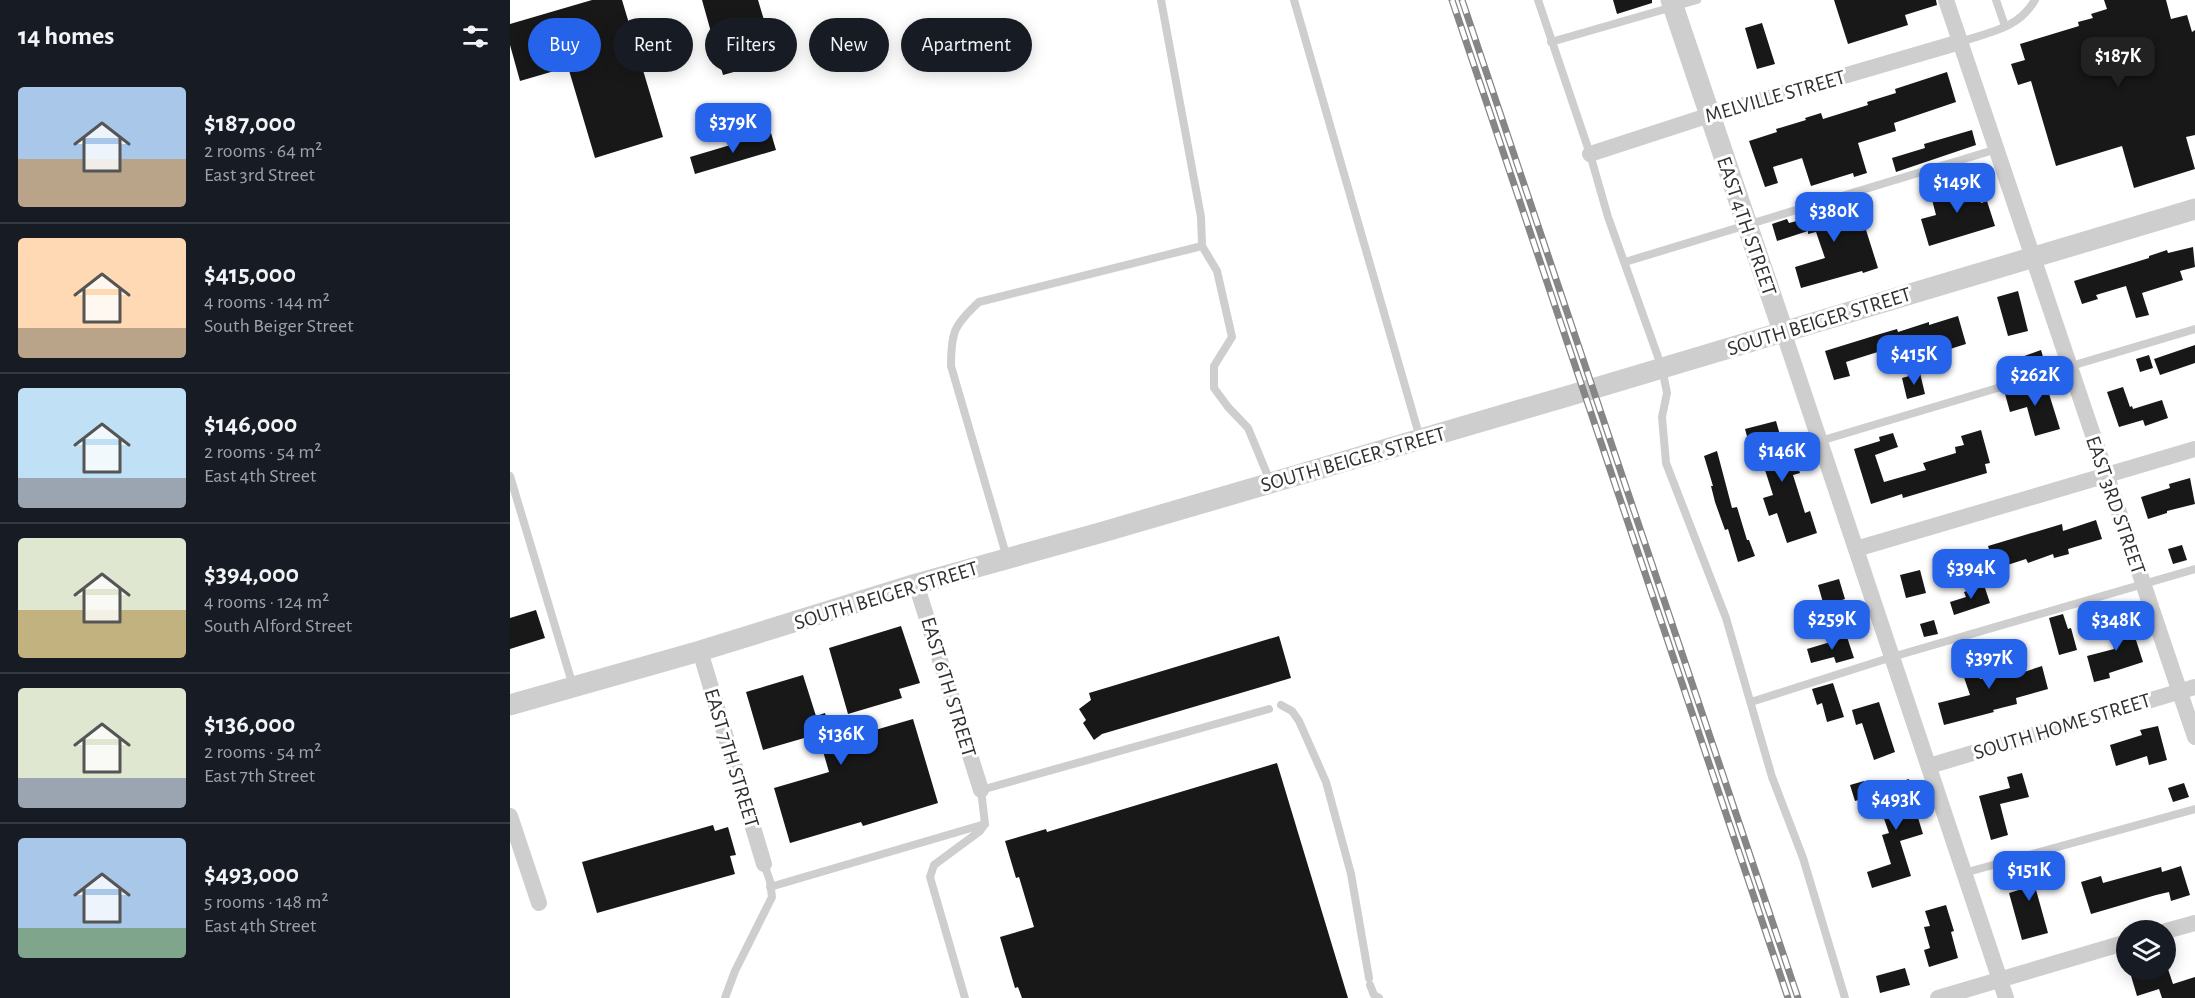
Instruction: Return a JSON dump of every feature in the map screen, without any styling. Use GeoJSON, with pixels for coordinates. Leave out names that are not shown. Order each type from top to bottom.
{"type":"FeatureCollection","features":[{"type":"Feature","properties":{"kind":"street","name":"EAST 3RD STREET"},"geometry":{"type":"LineString","coordinates":[[1946,0],[2143,584],[2187,689],[2195,737]]}},
{"type":"Feature","properties":{"kind":"street","name":"EAST 4TH STREET"},"geometry":{"type":"LineString","coordinates":[[1672,4],[2006,998]]}},
{"type":"Feature","properties":{"kind":"street","name":"MELVILLE STREET"},"geometry":{"type":"LineString","coordinates":[[1590,154],[1710,115],[1960,42]]}},
{"type":"Feature","properties":{"kind":"street","name":"SOUTH BEIGER STREET"},"geometry":{"type":"LineString","coordinates":[[510,705],[700,651],[916,584],[1662,368],[2195,209]]}},
{"type":"Feature","properties":{"kind":"street"},"geometry":{"type":"LineString","coordinates":[[1856,549],[2195,449]]}},
{"type":"Feature","properties":{"kind":"street","name":"EAST 6TH STREET"},"geometry":{"type":"LineString","coordinates":[[916,584],[981,790]]}},
{"type":"Feature","properties":{"kind":"street","name":"EAST 7TH STREET"},"geometry":{"type":"LineString","coordinates":[[700,651],[764,864]]}},
{"type":"Feature","properties":{"kind":"street","name":"SOUTH HOME STREET"},"geometry":{"type":"LineString","coordinates":[[1929,766],[2187,689]]}},
{"type":"Feature","properties":{"kind":"street"},"geometry":{"type":"LineString","coordinates":[[510,816],[539,903]]}},
{"type":"Feature","properties":{"kind":"street"},"geometry":{"type":"LineString","coordinates":[[2176,928],[2195,922]]}},
{"type":"Feature","properties":{"kind":"street"},"geometry":{"type":"LineString","coordinates":[[1938,998],[2116,945]]}},
{"type":"Feature","properties":{"kind":"lane"},"geometry":{"type":"LineString","coordinates":[[1161,0],[1201,217],[1202,246],[1216,271],[1232,337],[1214,366],[1214,388],[1248,428],[1271,483]]}},
{"type":"Feature","properties":{"kind":"lane"},"geometry":{"type":"LineString","coordinates":[[1294,0],[1420,439]]}},
{"type":"Feature","properties":{"kind":"lane"},"geometry":{"type":"LineString","coordinates":[[1538,0],[1590,154],[1608,217],[1662,368],[1667,393],[1662,417],[1666,463],[1726,618],[1772,777],[1803,858],[1845,998]]}},
{"type":"Feature","properties":{"kind":"lane"},"geometry":{"type":"LineString","coordinates":[[1551,42],[1672,4],[1697,0]]}},
{"type":"Feature","properties":{"kind":"lane"},"geometry":{"type":"LineString","coordinates":[[1996,0],[2005,26]]}},
{"type":"Feature","properties":{"kind":"lane"},"geometry":{"type":"LineString","coordinates":[[1960,42],[2015,23],[2027,13],[2035,0]]}},
{"type":"Feature","properties":{"kind":"lane"},"geometry":{"type":"LineString","coordinates":[[1625,262],[1997,149]]}},
{"type":"Feature","properties":{"kind":"lane"},"geometry":{"type":"LineString","coordinates":[[1007,559],[951,366],[951,343],[959,320],[979,302],[1202,246]]}},
{"type":"Feature","properties":{"kind":"lane"},"geometry":{"type":"LineString","coordinates":[[1820,441],[2195,329]]}},
{"type":"Feature","properties":{"kind":"lane"},"geometry":{"type":"LineString","coordinates":[[510,476],[573,687]]}},
{"type":"Feature","properties":{"kind":"lane"},"geometry":{"type":"LineString","coordinates":[[1751,702],[1892,657],[2195,569]]}},
{"type":"Feature","properties":{"kind":"lane"},"geometry":{"type":"LineString","coordinates":[[1281,705],[1292,711],[1299,721],[1326,782],[1351,873],[1370,982],[1374,995],[1379,998]]}},
{"type":"Feature","properties":{"kind":"lane"},"geometry":{"type":"LineString","coordinates":[[965,998],[930,877],[934,865],[986,824],[981,790],[1269,709]]}},
{"type":"Feature","properties":{"kind":"lane"},"geometry":{"type":"LineString","coordinates":[[1964,873],[2195,809]]}},
{"type":"Feature","properties":{"kind":"lane"},"geometry":{"type":"LineString","coordinates":[[770,887],[986,824]]}},
{"type":"Feature","properties":{"kind":"lane"},"geometry":{"type":"LineString","coordinates":[[725,998],[735,971],[772,897],[764,864]]}},
{"type":"Feature","properties":{"kind":"building"},"geometry":{"type":"Polygon","coordinates":[[[592,0],[622,0],[627,18],[613,18],[613,72],[644,72],[663,137],[595,158],[569,72],[601,72],[601,18],[530,18],[592,0]]]}},
{"type":"Feature","properties":{"kind":"building"},"geometry":{"type":"Polygon","coordinates":[[[702,0],[758,0],[763,18],[707,18],[702,0]]]}},
{"type":"Feature","properties":{"kind":"building"},"geometry":{"type":"Polygon","coordinates":[[[1613,0],[1652,0],[1652,3],[1617,14],[1613,0]]]}},
{"type":"Feature","properties":{"kind":"building"},"geometry":{"type":"Polygon","coordinates":[[[1834,0],[1936,0],[1937,5],[1905,15],[1908,25],[1848,44],[1834,0]]]}},
{"type":"Feature","properties":{"kind":"building"},"geometry":{"type":"Polygon","coordinates":[[[2104,0],[2166,0],[2171,19],[2187,15],[2192,32],[2195,30],[2195,135],[2186,137],[2195,169],[2134,188],[2122,146],[2056,166],[2031,81],[2018,85],[2011,64],[2025,60],[2020,44],[2079,26],[2078,22],[2093,18],[2091,14],[2107,9],[2104,0]]]}},
{"type":"Feature","properties":{"kind":"building"},"geometry":{"type":"Polygon","coordinates":[[[528,19],[528,72],[551,72],[520,81],[510,45],[510,24],[528,19]]]}},
{"type":"Feature","properties":{"kind":"building"},"geometry":{"type":"Polygon","coordinates":[[[1762,23],[1775,64],[1757,69],[1745,28],[1762,23]]]}},
{"type":"Feature","properties":{"kind":"building"},"geometry":{"type":"Polygon","coordinates":[[[1947,72],[1956,102],[1894,123],[1896,131],[1858,143],[1867,173],[1854,177],[1853,173],[1811,186],[1802,158],[1773,167],[1778,183],[1765,187],[1749,141],[1821,113],[1823,119],[1868,105],[1867,102],[1896,93],[1895,89],[1947,72]]]}},
{"type":"Feature","properties":{"kind":"building"},"geometry":{"type":"Polygon","coordinates":[[[1972,130],[1976,145],[1896,172],[1892,158],[1925,148],[1924,144],[1972,130]]]}},
{"type":"Feature","properties":{"kind":"building"},"geometry":{"type":"Polygon","coordinates":[[[771,133],[776,150],[695,174],[690,157],[771,133]]]}},
{"type":"Feature","properties":{"kind":"building"},"geometry":{"type":"Polygon","coordinates":[[[1975,182],[1981,203],[1987,201],[1995,226],[1929,246],[1921,219],[1936,215],[1930,192],[1947,187],[1948,190],[1975,182]]]}},
{"type":"Feature","properties":{"kind":"building"},"geometry":{"type":"Polygon","coordinates":[[[1859,197],[1864,214],[1861,214],[1878,268],[1801,288],[1795,267],[1825,258],[1816,232],[1808,234],[1808,231],[1777,241],[1772,224],[1787,219],[1789,223],[1835,211],[1833,205],[1859,197]]]}},
{"type":"Feature","properties":{"kind":"building"},"geometry":{"type":"Polygon","coordinates":[[[2193,247],[2195,267],[2180,271],[2183,280],[2142,293],[2149,315],[2136,318],[2126,286],[2096,295],[2098,299],[2082,304],[2074,281],[2149,258],[2149,256],[2167,250],[2168,253],[2193,247]]]}},
{"type":"Feature","properties":{"kind":"building"},"geometry":{"type":"Polygon","coordinates":[[[2018,291],[2028,331],[2008,336],[1997,297],[2018,291]]]}},
{"type":"Feature","properties":{"kind":"building"},"geometry":{"type":"Polygon","coordinates":[[[1958,316],[1966,344],[1950,349],[1947,338],[1886,357],[1884,350],[1846,362],[1850,376],[1834,380],[1825,351],[1897,329],[1898,332],[1958,316]]]}},
{"type":"Feature","properties":{"kind":"building"},"geometry":{"type":"Polygon","coordinates":[[[2195,345],[2195,363],[2160,375],[2154,359],[2195,345]]]}},
{"type":"Feature","properties":{"kind":"building"},"geometry":{"type":"Polygon","coordinates":[[[2041,350],[2046,367],[2021,374],[2016,359],[2041,350]]]}},
{"type":"Feature","properties":{"kind":"building"},"geometry":{"type":"Polygon","coordinates":[[[2149,355],[2153,368],[2140,372],[2136,359],[2149,355]]]}},
{"type":"Feature","properties":{"kind":"building"},"geometry":{"type":"Polygon","coordinates":[[[1920,373],[1925,394],[1907,399],[1902,378],[1920,373]]]}},
{"type":"Feature","properties":{"kind":"building"},"geometry":{"type":"Polygon","coordinates":[[[2045,381],[2060,429],[2035,436],[2027,407],[2010,412],[2005,394],[2045,381]]]}},
{"type":"Feature","properties":{"kind":"building"},"geometry":{"type":"Polygon","coordinates":[[[2123,387],[2130,407],[2132,406],[2133,409],[2162,400],[2168,418],[2145,426],[2143,420],[2119,427],[2107,392],[2123,387]]]}},
{"type":"Feature","properties":{"kind":"building"},"geometry":{"type":"Polygon","coordinates":[[[1776,421],[1786,456],[1793,454],[1800,473],[1793,475],[1805,513],[1810,511],[1817,533],[1787,543],[1777,513],[1769,516],[1763,498],[1773,495],[1757,445],[1750,447],[1745,429],[1776,421]]]}},
{"type":"Feature","properties":{"kind":"building"},"geometry":{"type":"Polygon","coordinates":[[[1981,430],[1990,463],[1985,464],[1987,473],[1903,498],[1902,494],[1871,504],[1854,449],[1880,441],[1879,437],[1893,433],[1898,447],[1875,455],[1884,482],[1926,470],[1923,463],[1956,453],[1955,447],[1964,445],[1961,436],[1981,430]]]}},
{"type":"Feature","properties":{"kind":"building"},"geometry":{"type":"Polygon","coordinates":[[[1717,451],[1732,508],[1737,507],[1747,540],[1755,556],[1738,562],[1728,529],[1725,530],[1715,502],[1704,456],[1717,451]]]}},
{"type":"Feature","properties":{"kind":"building"},"geometry":{"type":"Polygon","coordinates":[[[2190,478],[2195,504],[2167,511],[2167,513],[2148,519],[2141,497],[2170,488],[2169,484],[2190,478]]]}},
{"type":"Feature","properties":{"kind":"building"},"geometry":{"type":"Polygon","coordinates":[[[2096,520],[2102,539],[2068,549],[2069,554],[2054,558],[2053,554],[2028,563],[2026,559],[1995,569],[1988,546],[2062,524],[2063,531],[2096,520]]]}},
{"type":"Feature","properties":{"kind":"building"},"geometry":{"type":"Polygon","coordinates":[[[2182,545],[2187,560],[2173,564],[2168,549],[2182,545]]]}},
{"type":"Feature","properties":{"kind":"building"},"geometry":{"type":"Polygon","coordinates":[[[1920,570],[1926,593],[1906,598],[1900,575],[1920,570]]]}},
{"type":"Feature","properties":{"kind":"building"},"geometry":{"type":"Polygon","coordinates":[[[1839,579],[1845,599],[1824,606],[1818,585],[1839,579]]]}},
{"type":"Feature","properties":{"kind":"building"},"geometry":{"type":"Polygon","coordinates":[[[1984,585],[1990,603],[1954,615],[1950,602],[1966,597],[1964,592],[1984,585]]]}},
{"type":"Feature","properties":{"kind":"building"},"geometry":{"type":"Polygon","coordinates":[[[536,610],[545,638],[510,649],[510,618],[536,610]]]}},
{"type":"Feature","properties":{"kind":"building"},"geometry":{"type":"Polygon","coordinates":[[[2063,614],[2068,629],[2071,628],[2077,650],[2059,655],[2049,618],[2063,614]]]}},
{"type":"Feature","properties":{"kind":"building"},"geometry":{"type":"Polygon","coordinates":[[[2129,618],[2143,662],[2109,673],[2110,678],[2094,682],[2087,656],[2114,649],[2107,626],[2129,618]]]}},
{"type":"Feature","properties":{"kind":"building"},"geometry":{"type":"Polygon","coordinates":[[[1934,620],[1938,634],[1924,637],[1920,624],[1934,620]]]}},
{"type":"Feature","properties":{"kind":"building"},"geometry":{"type":"Polygon","coordinates":[[[901,626],[920,683],[899,689],[902,698],[848,714],[829,648],[901,626]]]}},
{"type":"Feature","properties":{"kind":"building"},"geometry":{"type":"Polygon","coordinates":[[[1279,636],[1291,678],[1102,734],[1094,740],[1083,723],[1086,720],[1079,709],[1091,700],[1089,693],[1279,636]]]}},
{"type":"Feature","properties":{"kind":"building"},"geometry":{"type":"Polygon","coordinates":[[[1847,637],[1854,658],[1836,663],[1834,657],[1811,663],[1807,649],[1847,637]]]}},
{"type":"Feature","properties":{"kind":"building"},"geometry":{"type":"Polygon","coordinates":[[[1968,644],[1980,679],[2017,670],[2018,674],[2042,666],[2048,689],[2016,698],[2017,704],[1993,710],[1994,712],[1944,725],[1938,703],[1970,695],[1954,648],[1968,644]]]}},
{"type":"Feature","properties":{"kind":"building"},"geometry":{"type":"Polygon","coordinates":[[[803,675],[816,716],[825,713],[834,742],[913,719],[938,803],[863,826],[861,822],[790,843],[774,788],[829,772],[818,734],[763,750],[746,692],[803,675]]]}},
{"type":"Feature","properties":{"kind":"building"},"geometry":{"type":"Polygon","coordinates":[[[1833,683],[1844,717],[1827,722],[1822,703],[1817,705],[1812,689],[1833,683]]]}},
{"type":"Feature","properties":{"kind":"building"},"geometry":{"type":"Polygon","coordinates":[[[1879,702],[1895,752],[1874,760],[1862,723],[1856,725],[1852,710],[1879,702]]]}},
{"type":"Feature","properties":{"kind":"building"},"geometry":{"type":"Polygon","coordinates":[[[2158,726],[2167,760],[2149,765],[2147,756],[2116,766],[2110,745],[2142,735],[2140,730],[2158,726]]]}},
{"type":"Feature","properties":{"kind":"building"},"geometry":{"type":"Polygon","coordinates":[[[1277,763],[1348,998],[1022,998],[1018,987],[1015,988],[1000,937],[1034,927],[1005,841],[1046,829],[1047,832],[1277,763]]]}},
{"type":"Feature","properties":{"kind":"building"},"geometry":{"type":"Polygon","coordinates":[[[2022,773],[2029,797],[2000,804],[2008,835],[1991,840],[1979,796],[2010,788],[2007,777],[2022,773]]]}},
{"type":"Feature","properties":{"kind":"building"},"geometry":{"type":"Polygon","coordinates":[[[1909,779],[1923,834],[1900,841],[1911,876],[1872,888],[1867,872],[1891,864],[1882,835],[1889,833],[1874,790],[1909,779]]]}},
{"type":"Feature","properties":{"kind":"building"},"geometry":{"type":"Polygon","coordinates":[[[1864,781],[1868,797],[1855,801],[1850,785],[1864,781]]]}},
{"type":"Feature","properties":{"kind":"building"},"geometry":{"type":"Polygon","coordinates":[[[2184,783],[2189,797],[2173,802],[2168,788],[2184,783]]]}},
{"type":"Feature","properties":{"kind":"building"},"geometry":{"type":"Polygon","coordinates":[[[713,825],[715,831],[728,827],[736,855],[730,856],[735,874],[597,913],[582,862],[713,825]]]}},
{"type":"Feature","properties":{"kind":"building"},"geometry":{"type":"Polygon","coordinates":[[[2038,859],[2043,876],[2033,879],[2048,933],[2022,940],[2009,893],[2022,889],[2015,866],[2038,859]]]}},
{"type":"Feature","properties":{"kind":"building"},"geometry":{"type":"Polygon","coordinates":[[[2181,866],[2190,895],[2171,901],[2169,892],[2091,914],[2081,882],[2101,876],[2103,883],[2161,867],[2162,872],[2181,866]]]}},
{"type":"Feature","properties":{"kind":"building"},"geometry":{"type":"Polygon","coordinates":[[[1946,905],[1954,931],[1951,932],[1958,958],[1929,967],[1924,950],[1930,948],[1924,927],[1930,926],[1925,911],[1946,905]]]}},
{"type":"Feature","properties":{"kind":"building"},"geometry":{"type":"Polygon","coordinates":[[[1905,968],[1910,985],[1880,993],[1876,976],[1905,968]]]}},
{"type":"Feature","properties":{"kind":"building"},"geometry":{"type":"Polygon","coordinates":[[[2195,977],[2195,998],[2162,998],[2159,989],[2137,996],[2132,980],[2172,980],[2173,984],[2195,977]]]}},
{"type":"Feature","properties":{"kind":"railway"},"geometry":{"type":"LineString","coordinates":[[1452,0],[1788,998]]}},
{"type":"Feature","properties":{"kind":"railway"},"geometry":{"type":"LineString","coordinates":[[1462,0],[1798,998]]}}]}
